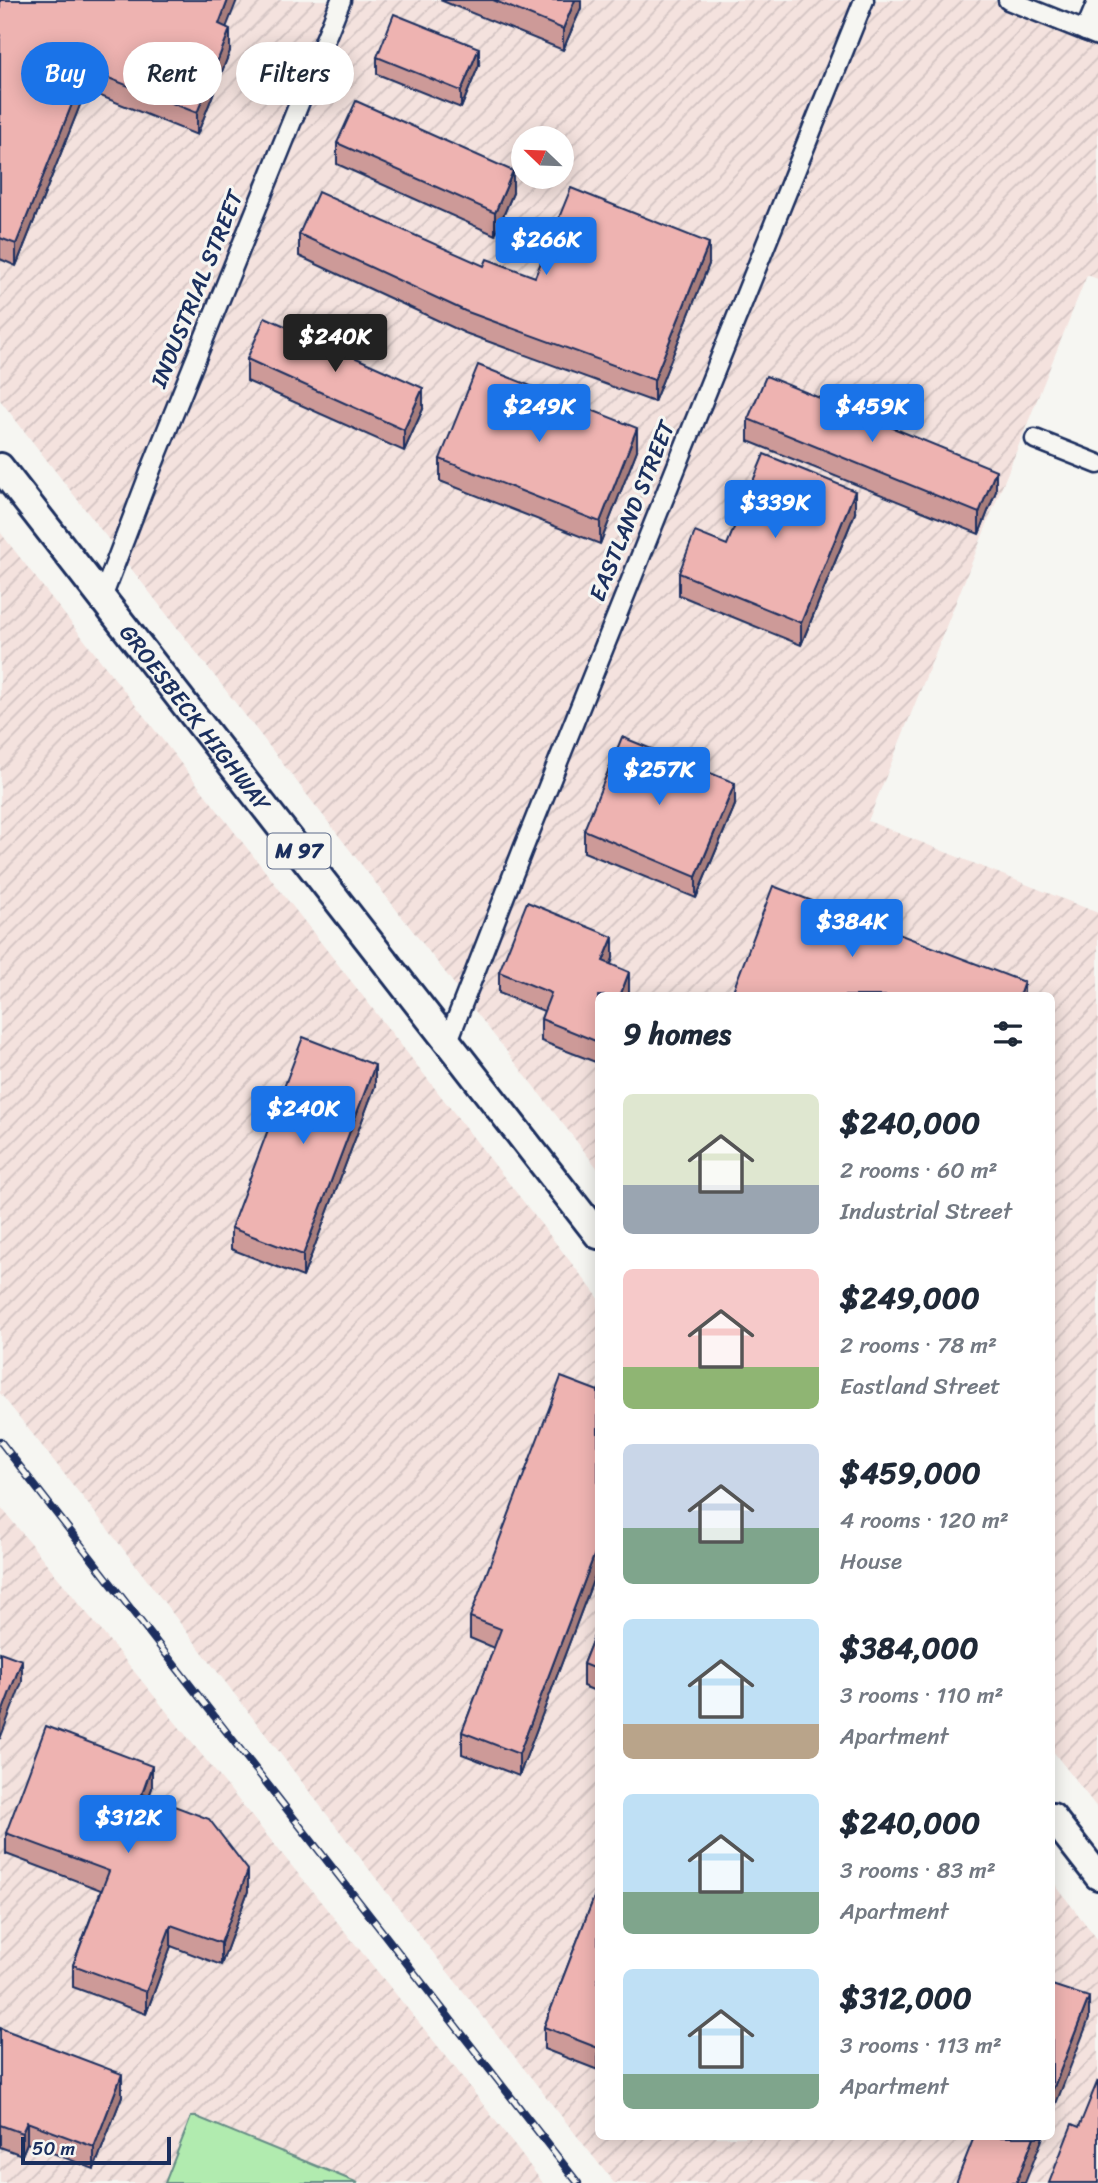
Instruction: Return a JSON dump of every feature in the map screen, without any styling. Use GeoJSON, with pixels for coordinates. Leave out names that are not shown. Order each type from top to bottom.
{"type":"FeatureCollection","features":[{"type":"Feature","properties":{"kind":"main road","name":"GROESBECK HIGHWAY"},"geometry":{"type":"LineString","coordinates":[[0,467],[595,1231]]}},
{"type":"Feature","properties":{"kind":"main road"},"geometry":{"type":"LineString","coordinates":[[1055,1820],[1098,1876]]}},
{"type":"Feature","properties":{"kind":"street","name":"INDUSTRIAL STREET"},"geometry":{"type":"LineString","coordinates":[[102,598],[152,467],[341,0]]}},
{"type":"Feature","properties":{"kind":"street","name":"EASTLAND STREET"},"geometry":{"type":"LineString","coordinates":[[447,1041],[864,0]]}},
{"type":"Feature","properties":{"kind":"street"},"geometry":{"type":"LineString","coordinates":[[1008,0],[1092,33],[1098,0]]}},
{"type":"Feature","properties":{"kind":"street"},"geometry":{"type":"LineString","coordinates":[[1035,439],[1098,464]]}},
{"type":"Feature","properties":{"kind":"shaded area"},"geometry":{"type":"Polygon","coordinates":[[[0,0],[993,0],[1098,43],[1098,279],[1087,275],[868,821],[1098,913],[1098,1809],[1055,1754],[1055,992],[595,992],[595,1165],[0,400],[0,0]]]}},
{"type":"Feature","properties":{"kind":"shaded area"},"geometry":{"type":"Polygon","coordinates":[[[0,532],[595,1293],[595,2140],[1055,2140],[1055,1885],[1098,1940],[1098,2183],[614,2183],[0,1393],[0,532]]]}},
{"type":"Feature","properties":{"kind":"shaded area"},"geometry":{"type":"Polygon","coordinates":[[[0,1506],[450,2061],[543,2183],[0,2183],[0,1506]]]}},
{"type":"Feature","properties":{"kind":"green space"},"geometry":{"type":"Polygon","coordinates":[[[191,2117],[197,2117],[358,2183],[165,2183],[191,2117]]]}},
{"type":"Feature","properties":{"kind":"building"},"geometry":{"type":"Polygon","coordinates":[[[0,0],[228,0],[219,24],[230,29],[222,49],[222,42],[123,42],[123,84],[109,78],[109,42],[21,42],[21,105],[72,105],[16,244],[0,238],[0,0]]]}},
{"type":"Feature","properties":{"kind":"building"},"geometry":{"type":"Polygon","coordinates":[[[493,0],[575,0],[563,29],[493,0]]]}},
{"type":"Feature","properties":{"kind":"building"},"geometry":{"type":"Polygon","coordinates":[[[394,14],[479,48],[461,91],[377,57],[394,14]]]}},
{"type":"Feature","properties":{"kind":"building"},"geometry":{"type":"Polygon","coordinates":[[[356,101],[511,170],[511,176],[495,213],[337,143],[356,101]]]}},
{"type":"Feature","properties":{"kind":"building"},"geometry":{"type":"Polygon","coordinates":[[[177,105],[200,105],[197,113],[177,105]]]}},
{"type":"Feature","properties":{"kind":"building"},"geometry":{"type":"Polygon","coordinates":[[[571,189],[709,243],[654,380],[465,311],[299,234],[318,192],[484,266],[487,259],[535,277],[571,189]]]}},
{"type":"Feature","properties":{"kind":"building"},"geometry":{"type":"Polygon","coordinates":[[[265,317],[423,388],[404,430],[247,359],[265,317]]]}},
{"type":"Feature","properties":{"kind":"building"},"geometry":{"type":"Polygon","coordinates":[[[478,365],[637,428],[600,522],[440,459],[478,365]]]}},
{"type":"Feature","properties":{"kind":"building"},"geometry":{"type":"Polygon","coordinates":[[[766,376],[996,470],[979,513],[748,419],[766,376]]]}},
{"type":"Feature","properties":{"kind":"building"},"geometry":{"type":"Polygon","coordinates":[[[764,454],[855,491],[801,623],[679,573],[695,532],[727,545],[764,454]]]}},
{"type":"Feature","properties":{"kind":"building"},"geometry":{"type":"Polygon","coordinates":[[[622,737],[735,783],[696,877],[584,830],[622,737]]]}},
{"type":"Feature","properties":{"kind":"building"},"geometry":{"type":"Polygon","coordinates":[[[773,886],[1024,982],[1020,992],[733,992],[773,886]]]}},
{"type":"Feature","properties":{"kind":"building"},"geometry":{"type":"Polygon","coordinates":[[[527,902],[613,937],[603,961],[629,972],[622,992],[595,992],[595,1041],[541,1019],[551,993],[499,972],[527,902]]]}},
{"type":"Feature","properties":{"kind":"building"},"geometry":{"type":"Polygon","coordinates":[[[303,1037],[375,1065],[303,1255],[231,1228],[303,1037]]]}},
{"type":"Feature","properties":{"kind":"building"},"geometry":{"type":"Polygon","coordinates":[[[561,1377],[595,1390],[595,1553],[519,1754],[462,1732],[501,1629],[470,1617],[561,1377]]]}},
{"type":"Feature","properties":{"kind":"building"},"geometry":{"type":"Polygon","coordinates":[[[595,1634],[595,1669],[583,1664],[595,1634]]]}},
{"type":"Feature","properties":{"kind":"building"},"geometry":{"type":"Polygon","coordinates":[[[0,1652],[22,1660],[0,1718],[0,1652]]]}},
{"type":"Feature","properties":{"kind":"building"},"geometry":{"type":"Polygon","coordinates":[[[46,1726],[152,1766],[142,1794],[209,1819],[248,1870],[221,1943],[171,1925],[146,1992],[73,1965],[109,1871],[6,1833],[46,1726]]]}},
{"type":"Feature","properties":{"kind":"building"},"geometry":{"type":"Polygon","coordinates":[[[595,1895],[595,2047],[544,2027],[595,1895]]]}},
{"type":"Feature","properties":{"kind":"building"},"geometry":{"type":"Polygon","coordinates":[[[1055,1986],[1089,1997],[1055,2084],[1055,1986]]]}},
{"type":"Feature","properties":{"kind":"building"},"geometry":{"type":"Polygon","coordinates":[[[0,2028],[122,2074],[94,2147],[27,2122],[22,2133],[0,2125],[0,2028]]]}},
{"type":"Feature","properties":{"kind":"building"},"geometry":{"type":"Polygon","coordinates":[[[1098,2080],[1098,2183],[1049,2183],[1072,2124],[1079,2127],[1098,2080]]]}},
{"type":"Feature","properties":{"kind":"building"},"geometry":{"type":"Polygon","coordinates":[[[973,2140],[1033,2140],[1016,2183],[956,2183],[973,2140]]]}},
{"type":"Feature","properties":{"kind":"railway"},"geometry":{"type":"LineString","coordinates":[[0,1441],[578,2183]]}}]}
